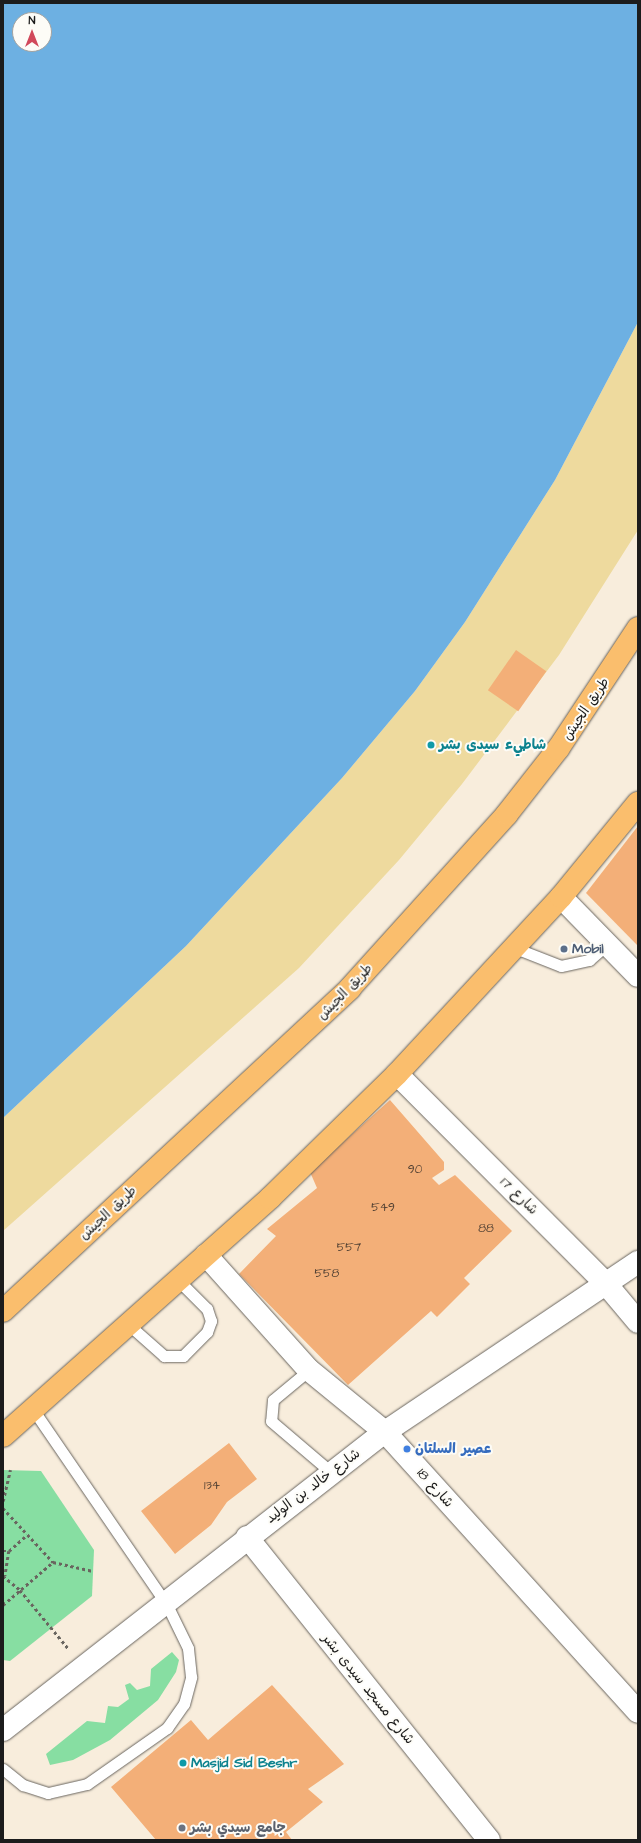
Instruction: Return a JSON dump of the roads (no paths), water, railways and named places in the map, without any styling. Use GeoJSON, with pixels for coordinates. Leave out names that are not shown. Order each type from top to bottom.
{"type":"FeatureCollection","features":[{"type":"Feature","properties":{"kind":"highway","name":"طريق الجيش"},"geometry":{"type":"LineString","coordinates":[[3,1311],[350,988],[507,814],[558,749],[638,628]]}},
{"type":"Feature","properties":{"kind":"highway"},"geometry":{"type":"LineString","coordinates":[[3,1436],[32,1408],[129,1325],[206,1255],[397,1074],[561,897],[638,803]]}},
{"type":"Feature","properties":{"kind":"street"},"geometry":{"type":"LineString","coordinates":[[561,897],[606,945],[638,976]]}},
{"type":"Feature","properties":{"kind":"street","name":"شارع 17"},"geometry":{"type":"LineString","coordinates":[[397,1074],[607,1285],[638,1322]]}},
{"type":"Feature","properties":{"kind":"street","name":"شارع 18"},"geometry":{"type":"LineString","coordinates":[[206,1255],[309,1370],[385,1432],[638,1712]]}},
{"type":"Feature","properties":{"kind":"street","name":"شارع خالد بن الوليد"},"geometry":{"type":"LineString","coordinates":[[3,1730],[85,1670],[167,1605],[247,1538],[385,1432],[607,1285],[638,1262]]}},
{"type":"Feature","properties":{"kind":"street","name":"شارع مسجد سيدى بشر"},"geometry":{"type":"LineString","coordinates":[[247,1538],[488,1840]]}},
{"type":"Feature","properties":{"kind":"lane"},"geometry":{"type":"LineString","coordinates":[[515,948],[561,966],[589,960],[606,945]]}},
{"type":"Feature","properties":{"kind":"lane"},"geometry":{"type":"LineString","coordinates":[[129,1325],[164,1356],[183,1356],[207,1332],[211,1321],[207,1310],[178,1280]]}},
{"type":"Feature","properties":{"kind":"lane"},"geometry":{"type":"LineString","coordinates":[[309,1370],[273,1400],[271,1421],[331,1472]]}},
{"type":"Feature","properties":{"kind":"lane"},"geometry":{"type":"LineString","coordinates":[[3,1769],[35,1790],[48,1793],[74,1789],[167,1728],[189,1691],[191,1662],[184,1635],[167,1605],[32,1408]]}},
{"type":"Feature","properties":{"kind":"water"},"geometry":{"type":"Polygon","coordinates":[[[3,3],[638,3],[638,322],[555,480],[465,622],[415,691],[342,778],[186,946],[3,1118],[3,3]]]}},
{"type":"Feature","properties":{"kind":"place","name":"شاطيء سيدى بشر"},"geometry":{"type":"Point","coordinates":[431,745]}},
{"type":"Feature","properties":{"kind":"place","name":"Mobil"},"geometry":{"type":"Point","coordinates":[564,949]}},
{"type":"Feature","properties":{"kind":"place","name":"عصير السلتان"},"geometry":{"type":"Point","coordinates":[407,1449]}},
{"type":"Feature","properties":{"kind":"place","name":"Masjid Sid Beshr"},"geometry":{"type":"Point","coordinates":[183,1763]}},
{"type":"Feature","properties":{"kind":"place","name":"جامع سيدي بشر"},"geometry":{"type":"Point","coordinates":[182,1828]}}]}
